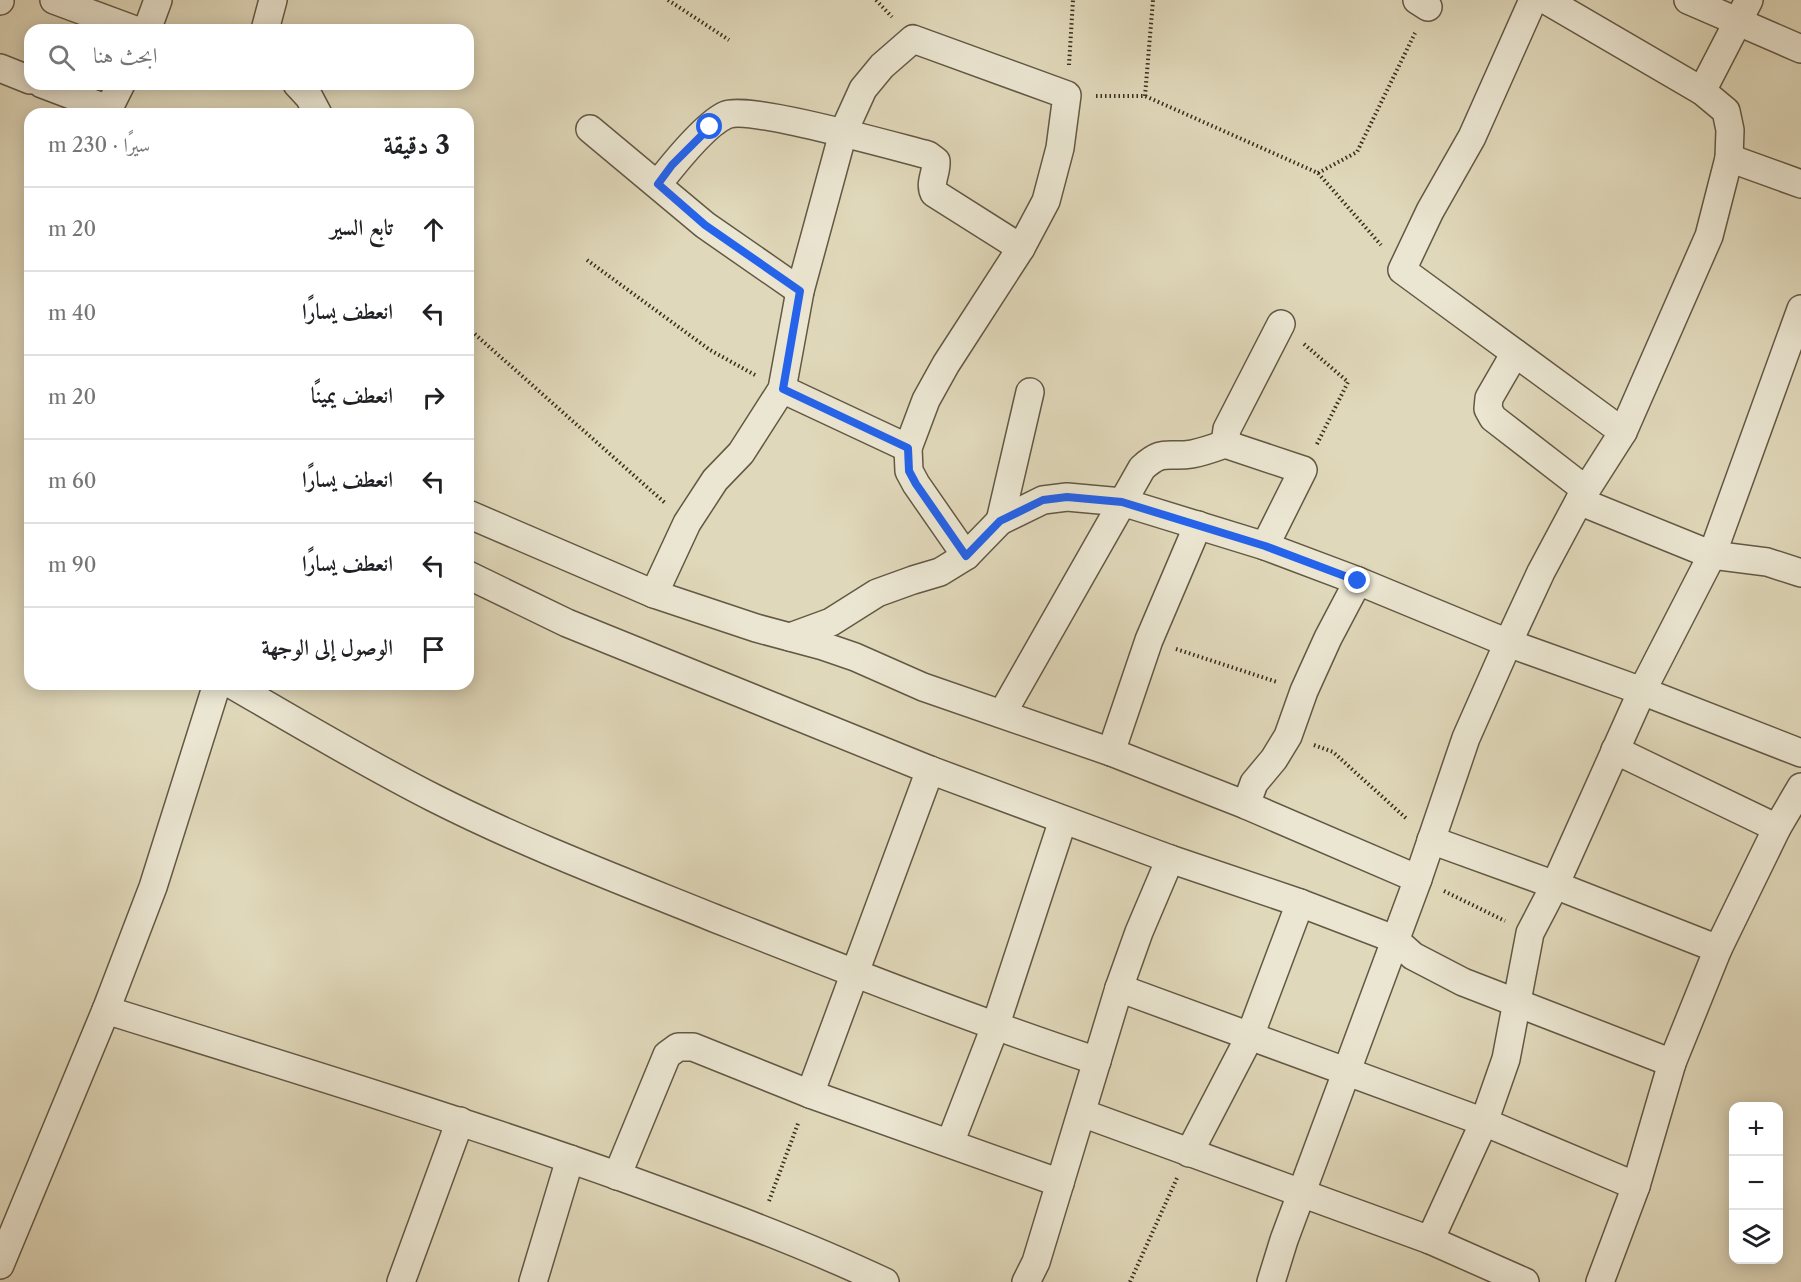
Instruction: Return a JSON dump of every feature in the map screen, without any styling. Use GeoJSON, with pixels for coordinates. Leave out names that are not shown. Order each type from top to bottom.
{"type":"FeatureCollection","features":[{"type":"Feature","properties":{"kind":"street"},"geometry":{"type":"LineString","coordinates":[[54,0],[119,24]]}},
{"type":"Feature","properties":{"kind":"street"},"geometry":{"type":"LineString","coordinates":[[149,24],[158,0]]}},
{"type":"Feature","properties":{"kind":"street"},"geometry":{"type":"LineString","coordinates":[[267,24],[273,0]]}},
{"type":"Feature","properties":{"kind":"street"},"geometry":{"type":"LineString","coordinates":[[1533,0],[1472,137],[1430,211],[1402,270],[1623,432]]}},
{"type":"Feature","properties":{"kind":"street"},"geometry":{"type":"LineString","coordinates":[[1271,1282],[1394,939],[1418,879],[1466,738],[1541,572],[1583,496],[1623,432],[1709,236],[1729,158],[1730,130],[1726,111],[1702,91],[1546,0]]}},
{"type":"Feature","properties":{"kind":"street"},"geometry":{"type":"LineString","coordinates":[[1688,0],[1744,12],[1801,49]]}},
{"type":"Feature","properties":{"kind":"street"},"geometry":{"type":"LineString","coordinates":[[1702,91],[1744,12]]}},
{"type":"Feature","properties":{"kind":"street"},"geometry":{"type":"LineString","coordinates":[[654,594],[687,523],[715,480],[741,453],[783,389],[800,291],[843,133],[863,89],[882,66],[913,39],[1067,95],[1060,148],[1046,201],[1021,248],[946,364],[926,400],[908,448],[909,471],[966,556]]}},
{"type":"Feature","properties":{"kind":"street"},"geometry":{"type":"LineString","coordinates":[[0,68],[24,78]]}},
{"type":"Feature","properties":{"kind":"street"},"geometry":{"type":"LineString","coordinates":[[56,90],[98,108]]}},
{"type":"Feature","properties":{"kind":"street"},"geometry":{"type":"LineString","coordinates":[[109,108],[118,90]]}},
{"type":"Feature","properties":{"kind":"street"},"geometry":{"type":"LineString","coordinates":[[303,90],[315,108]]}},
{"type":"Feature","properties":{"kind":"street"},"geometry":{"type":"LineString","coordinates":[[658,184],[672,165],[710,127],[726,115],[746,113],[843,133],[928,155],[936,160],[937,167],[931,186],[934,193],[1021,248]]}},
{"type":"Feature","properties":{"kind":"street"},"geometry":{"type":"LineString","coordinates":[[590,129],[705,225],[800,291]]}},
{"type":"Feature","properties":{"kind":"street"},"geometry":{"type":"LineString","coordinates":[[1729,158],[1801,184]]}},
{"type":"Feature","properties":{"kind":"street"},"geometry":{"type":"LineString","coordinates":[[1430,1240],[1484,1122],[1506,1059],[1530,933],[1556,885],[1642,691],[1712,555],[1801,309]]}},
{"type":"Feature","properties":{"kind":"street"},"geometry":{"type":"LineString","coordinates":[[1225,444],[1227,429],[1281,324]]}},
{"type":"Feature","properties":{"kind":"street"},"geometry":{"type":"LineString","coordinates":[[1515,353],[1489,398],[1488,409],[1493,418],[1583,496],[1712,555],[1767,562],[1801,573]]}},
{"type":"Feature","properties":{"kind":"street"},"geometry":{"type":"LineString","coordinates":[[783,389],[908,448]]}},
{"type":"Feature","properties":{"kind":"street"},"geometry":{"type":"LineString","coordinates":[[1000,521],[1030,392]]}},
{"type":"Feature","properties":{"kind":"street"},"geometry":{"type":"LineString","coordinates":[[1002,714],[1137,475],[1153,458],[1162,454],[1191,454],[1225,444],[1303,470],[1265,546]]}},
{"type":"Feature","properties":{"kind":"street"},"geometry":{"type":"LineString","coordinates":[[790,637],[831,622],[877,593],[940,572],[966,556],[1000,521],[1043,500],[1067,497],[1122,502],[1265,546],[1358,581],[1508,643],[1642,691],[1801,753]]}},
{"type":"Feature","properties":{"kind":"street"},"geometry":{"type":"LineString","coordinates":[[474,517],[654,594],[855,657],[923,687],[1111,752],[1246,805],[1418,879]]}},
{"type":"Feature","properties":{"kind":"street"},"geometry":{"type":"LineString","coordinates":[[1111,752],[1149,640],[1198,525]]}},
{"type":"Feature","properties":{"kind":"street"},"geometry":{"type":"LineString","coordinates":[[474,578],[567,623],[930,770],[1394,939],[1413,956],[1463,982],[1672,1063]]}},
{"type":"Feature","properties":{"kind":"street"},"geometry":{"type":"LineString","coordinates":[[1246,805],[1254,783],[1274,759],[1288,736],[1304,691],[1328,638],[1358,581]]}},
{"type":"Feature","properties":{"kind":"street"},"geometry":{"type":"LineString","coordinates":[[0,1264],[106,1010],[153,887],[215,690]]}},
{"type":"Feature","properties":{"kind":"street"},"geometry":{"type":"LineString","coordinates":[[241,690],[338,747],[435,799],[546,851],[855,974],[995,1027],[1097,1061]]}},
{"type":"Feature","properties":{"kind":"street"},"geometry":{"type":"LineString","coordinates":[[1615,750],[1777,828]]}},
{"type":"Feature","properties":{"kind":"street"},"geometry":{"type":"LineString","coordinates":[[810,1094],[930,770]]}},
{"type":"Feature","properties":{"kind":"street"},"geometry":{"type":"LineString","coordinates":[[1600,1282],[1636,1186],[1672,1063],[1718,949],[1777,828],[1801,787]]}},
{"type":"Feature","properties":{"kind":"street"},"geometry":{"type":"LineString","coordinates":[[950,1143],[995,1027],[1063,819]]}},
{"type":"Feature","properties":{"kind":"street"},"geometry":{"type":"LineString","coordinates":[[1431,840],[1556,885],[1718,949]]}},
{"type":"Feature","properties":{"kind":"street"},"geometry":{"type":"LineString","coordinates":[[1026,1282],[1036,1262],[1119,988],[1139,932],[1170,859]]}},
{"type":"Feature","properties":{"kind":"street"},"geometry":{"type":"LineString","coordinates":[[1189,1153],[1250,1036],[1300,903]]}},
{"type":"Feature","properties":{"kind":"street"},"geometry":{"type":"LineString","coordinates":[[1119,988],[1484,1122],[1636,1186]]}},
{"type":"Feature","properties":{"kind":"street"},"geometry":{"type":"LineString","coordinates":[[106,1010],[459,1121],[570,1159],[759,1227],[885,1282]]}},
{"type":"Feature","properties":{"kind":"street"},"geometry":{"type":"LineString","coordinates":[[617,1176],[667,1055],[678,1047],[693,1047],[810,1094],[1060,1183]]}},
{"type":"Feature","properties":{"kind":"street"},"geometry":{"type":"LineString","coordinates":[[1082,1113],[1430,1240],[1525,1282]]}},
{"type":"Feature","properties":{"kind":"street"},"geometry":{"type":"LineString","coordinates":[[401,1282],[459,1121]]}},
{"type":"Feature","properties":{"kind":"street"},"geometry":{"type":"LineString","coordinates":[[532,1282],[570,1159]]}},
{"type":"Feature","properties":{"kind":"path"},"geometry":{"type":"LineString","coordinates":[[668,0],[729,40]]}},
{"type":"Feature","properties":{"kind":"path"},"geometry":{"type":"LineString","coordinates":[[1073,0],[1067,95],[1145,96],[1318,173],[1402,270]]}},
{"type":"Feature","properties":{"kind":"path"},"geometry":{"type":"LineString","coordinates":[[1145,96],[1153,0]]}},
{"type":"Feature","properties":{"kind":"path"},"geometry":{"type":"LineString","coordinates":[[1318,173],[1357,152],[1422,4]]}},
{"type":"Feature","properties":{"kind":"path"},"geometry":{"type":"LineString","coordinates":[[587,260],[710,350],[783,389]]}},
{"type":"Feature","properties":{"kind":"path"},"geometry":{"type":"LineString","coordinates":[[1281,324],[1348,382],[1303,470]]}},
{"type":"Feature","properties":{"kind":"path"},"geometry":{"type":"LineString","coordinates":[[474,333],[687,523]]}},
{"type":"Feature","properties":{"kind":"path"},"geometry":{"type":"LineString","coordinates":[[1149,640],[1304,691]]}},
{"type":"Feature","properties":{"kind":"path"},"geometry":{"type":"LineString","coordinates":[[1288,736],[1333,752],[1431,840]]}},
{"type":"Feature","properties":{"kind":"path"},"geometry":{"type":"LineString","coordinates":[[1418,879],[1530,933]]}},
{"type":"Feature","properties":{"kind":"path"},"geometry":{"type":"LineString","coordinates":[[759,1227],[810,1094]]}},
{"type":"Feature","properties":{"kind":"path"},"geometry":{"type":"LineString","coordinates":[[1130,1282],[1189,1153]]}},
{"type":"Feature","properties":{"kind":"route"},"geometry":{"type":"LineString","coordinates":[[710,127],[672,165],[658,184],[705,225],[800,291],[783,389],[908,448],[909,471],[966,556],[1000,521],[1043,500],[1067,497],[1122,502],[1265,546],[1358,581]]}}]}
